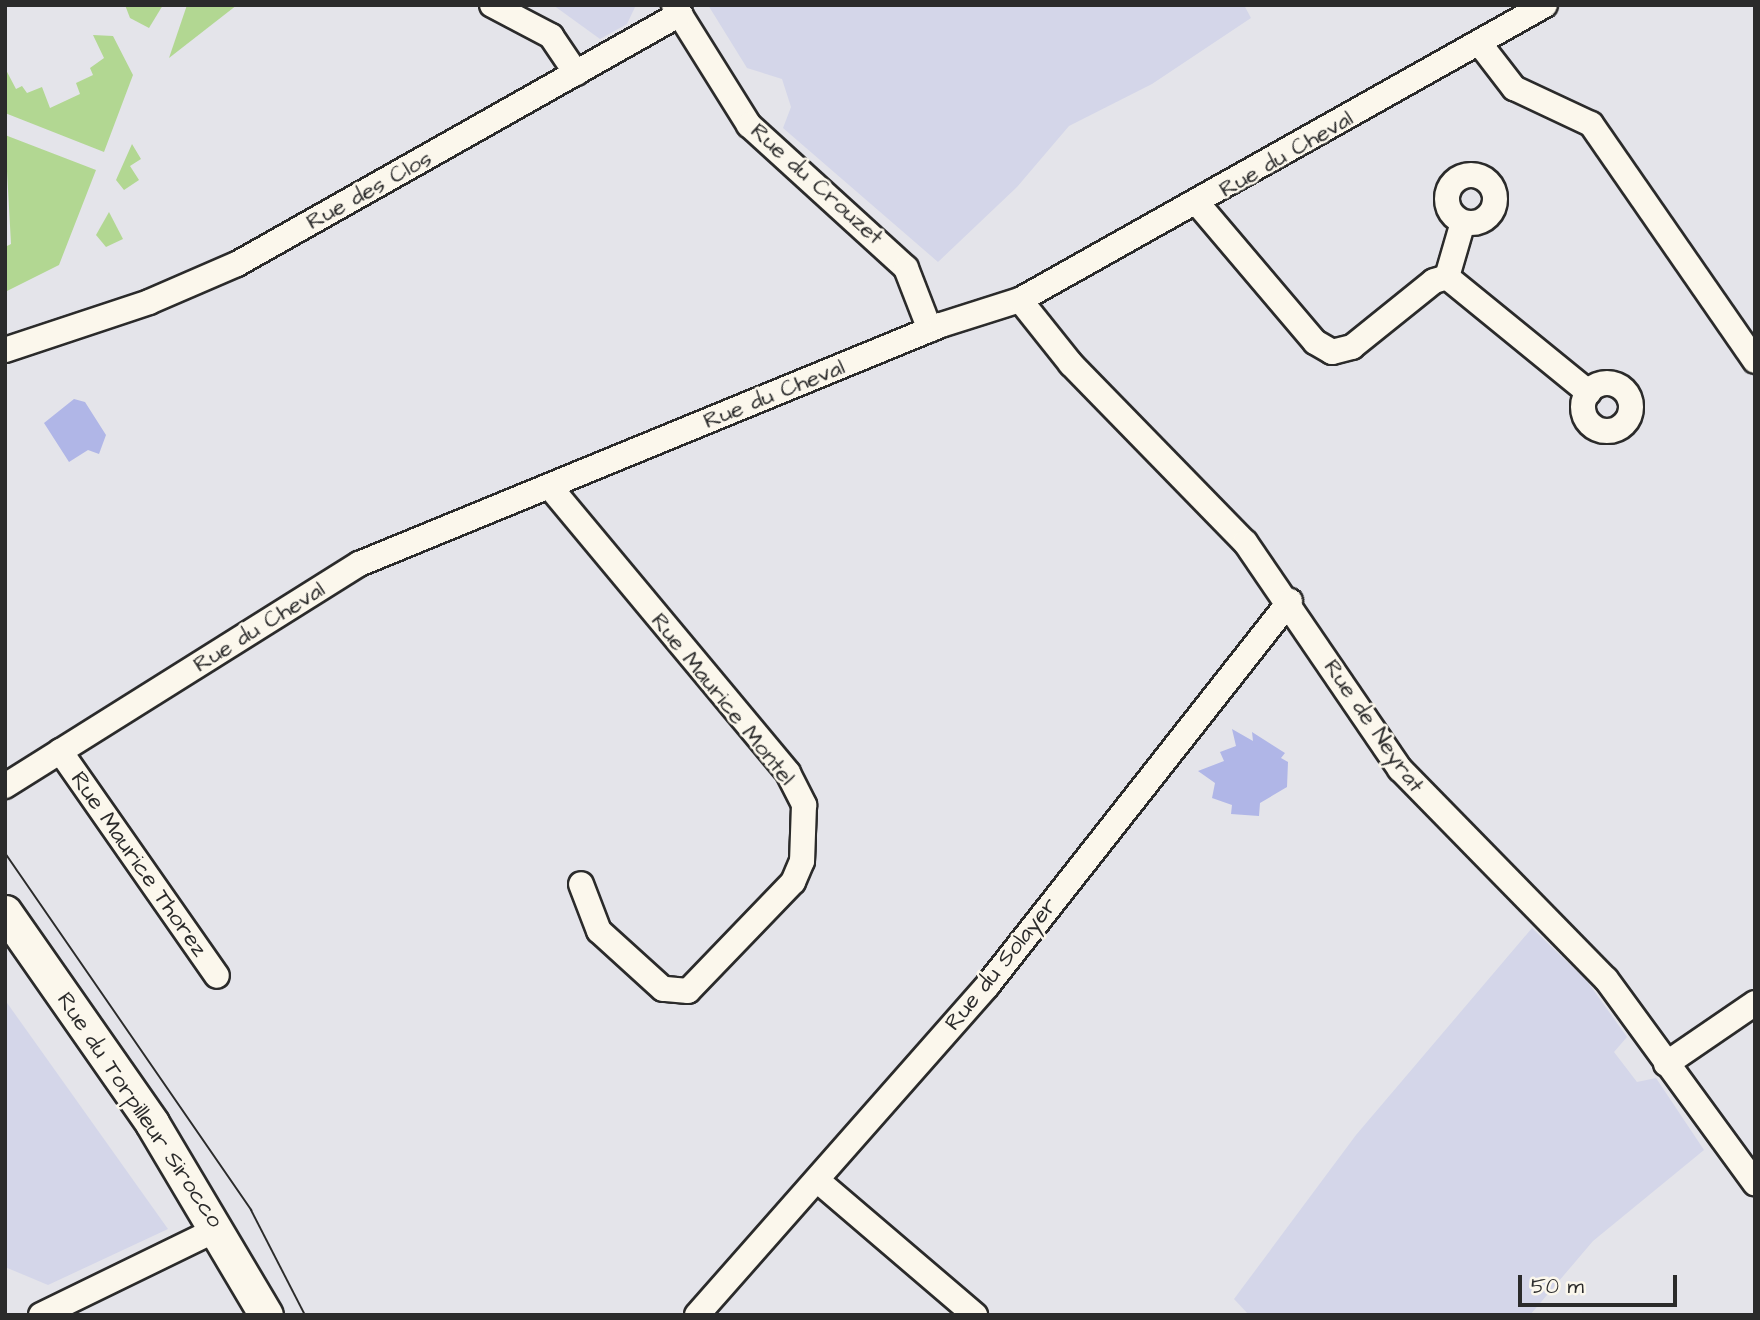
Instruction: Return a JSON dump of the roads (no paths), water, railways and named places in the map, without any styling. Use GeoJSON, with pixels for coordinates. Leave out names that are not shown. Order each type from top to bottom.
{"type":"FeatureCollection","features":[{"type":"Feature","properties":{"kind":"street"},"geometry":{"type":"LineString","coordinates":[[492,5],[542,28],[576,73]]}},
{"type":"Feature","properties":{"kind":"street","name":"Rue du Cheval"},"geometry":{"type":"LineString","coordinates":[[5,786],[359,564],[930,330],[1020,300],[1198,204],[1545,5]]}},
{"type":"Feature","properties":{"kind":"street","name":"Rue des Clos"},"geometry":{"type":"LineString","coordinates":[[5,350],[149,302],[237,264],[576,73],[677,10]]}},
{"type":"Feature","properties":{"kind":"street","name":"Rue du Crouzet"},"geometry":{"type":"LineString","coordinates":[[677,10],[749,125],[906,268],[930,330]]}},
{"type":"Feature","properties":{"kind":"street"},"geometry":{"type":"LineString","coordinates":[[1480,44],[1514,88],[1591,124],[1755,361]]}},
{"type":"Feature","properties":{"kind":"street"},"geometry":{"type":"LineString","coordinates":[[1198,204],[1315,342],[1332,352],[1352,347],[1434,281],[1447,277]]}},
{"type":"Feature","properties":{"kind":"street"},"geometry":{"type":"LineString","coordinates":[[1447,277],[1463,222]]}},
{"type":"Feature","properties":{"kind":"street"},"geometry":{"type":"LineString","coordinates":[[1447,277],[1588,393]]}},
{"type":"Feature","properties":{"kind":"street","name":"Rue de Neyrat"},"geometry":{"type":"LineString","coordinates":[[1020,300],[1071,364],[1245,542],[1290,601],[1400,769],[1606,979],[1755,1183]]}},
{"type":"Feature","properties":{"kind":"street","name":"Rue Maurice Montel"},"geometry":{"type":"LineString","coordinates":[[550,487],[788,773],[804,805],[802,861],[793,883],[688,991],[663,989],[599,931],[581,884]]}},
{"type":"Feature","properties":{"kind":"street","name":"Rue du Solayer"},"geometry":{"type":"LineString","coordinates":[[697,1315],[987,986],[1290,601]]}},
{"type":"Feature","properties":{"kind":"street","name":"Rue Maurice Thorez"},"geometry":{"type":"LineString","coordinates":[[60,751],[217,976]]}},
{"type":"Feature","properties":{"kind":"street","name":"Rue du Torpilleur Sirocco"},"geometry":{"type":"LineString","coordinates":[[5,912],[265,1315]]}},
{"type":"Feature","properties":{"kind":"street","name":"Rue du Torpilleur Sirocco"},"geometry":{"type":"LineString","coordinates":[[5,943],[143,1129],[212,1231],[247,1315]]}},
{"type":"Feature","properties":{"kind":"street"},"geometry":{"type":"LineString","coordinates":[[1666,1064],[1755,1003]]}},
{"type":"Feature","properties":{"kind":"street"},"geometry":{"type":"LineString","coordinates":[[817,1180],[975,1315]]}},
{"type":"Feature","properties":{"kind":"street"},"geometry":{"type":"LineString","coordinates":[[41,1315],[212,1231]]}},
{"type":"Feature","properties":{"kind":"tram line"},"geometry":{"type":"LineString","coordinates":[[5,853],[251,1210],[305,1315]]}}]}
